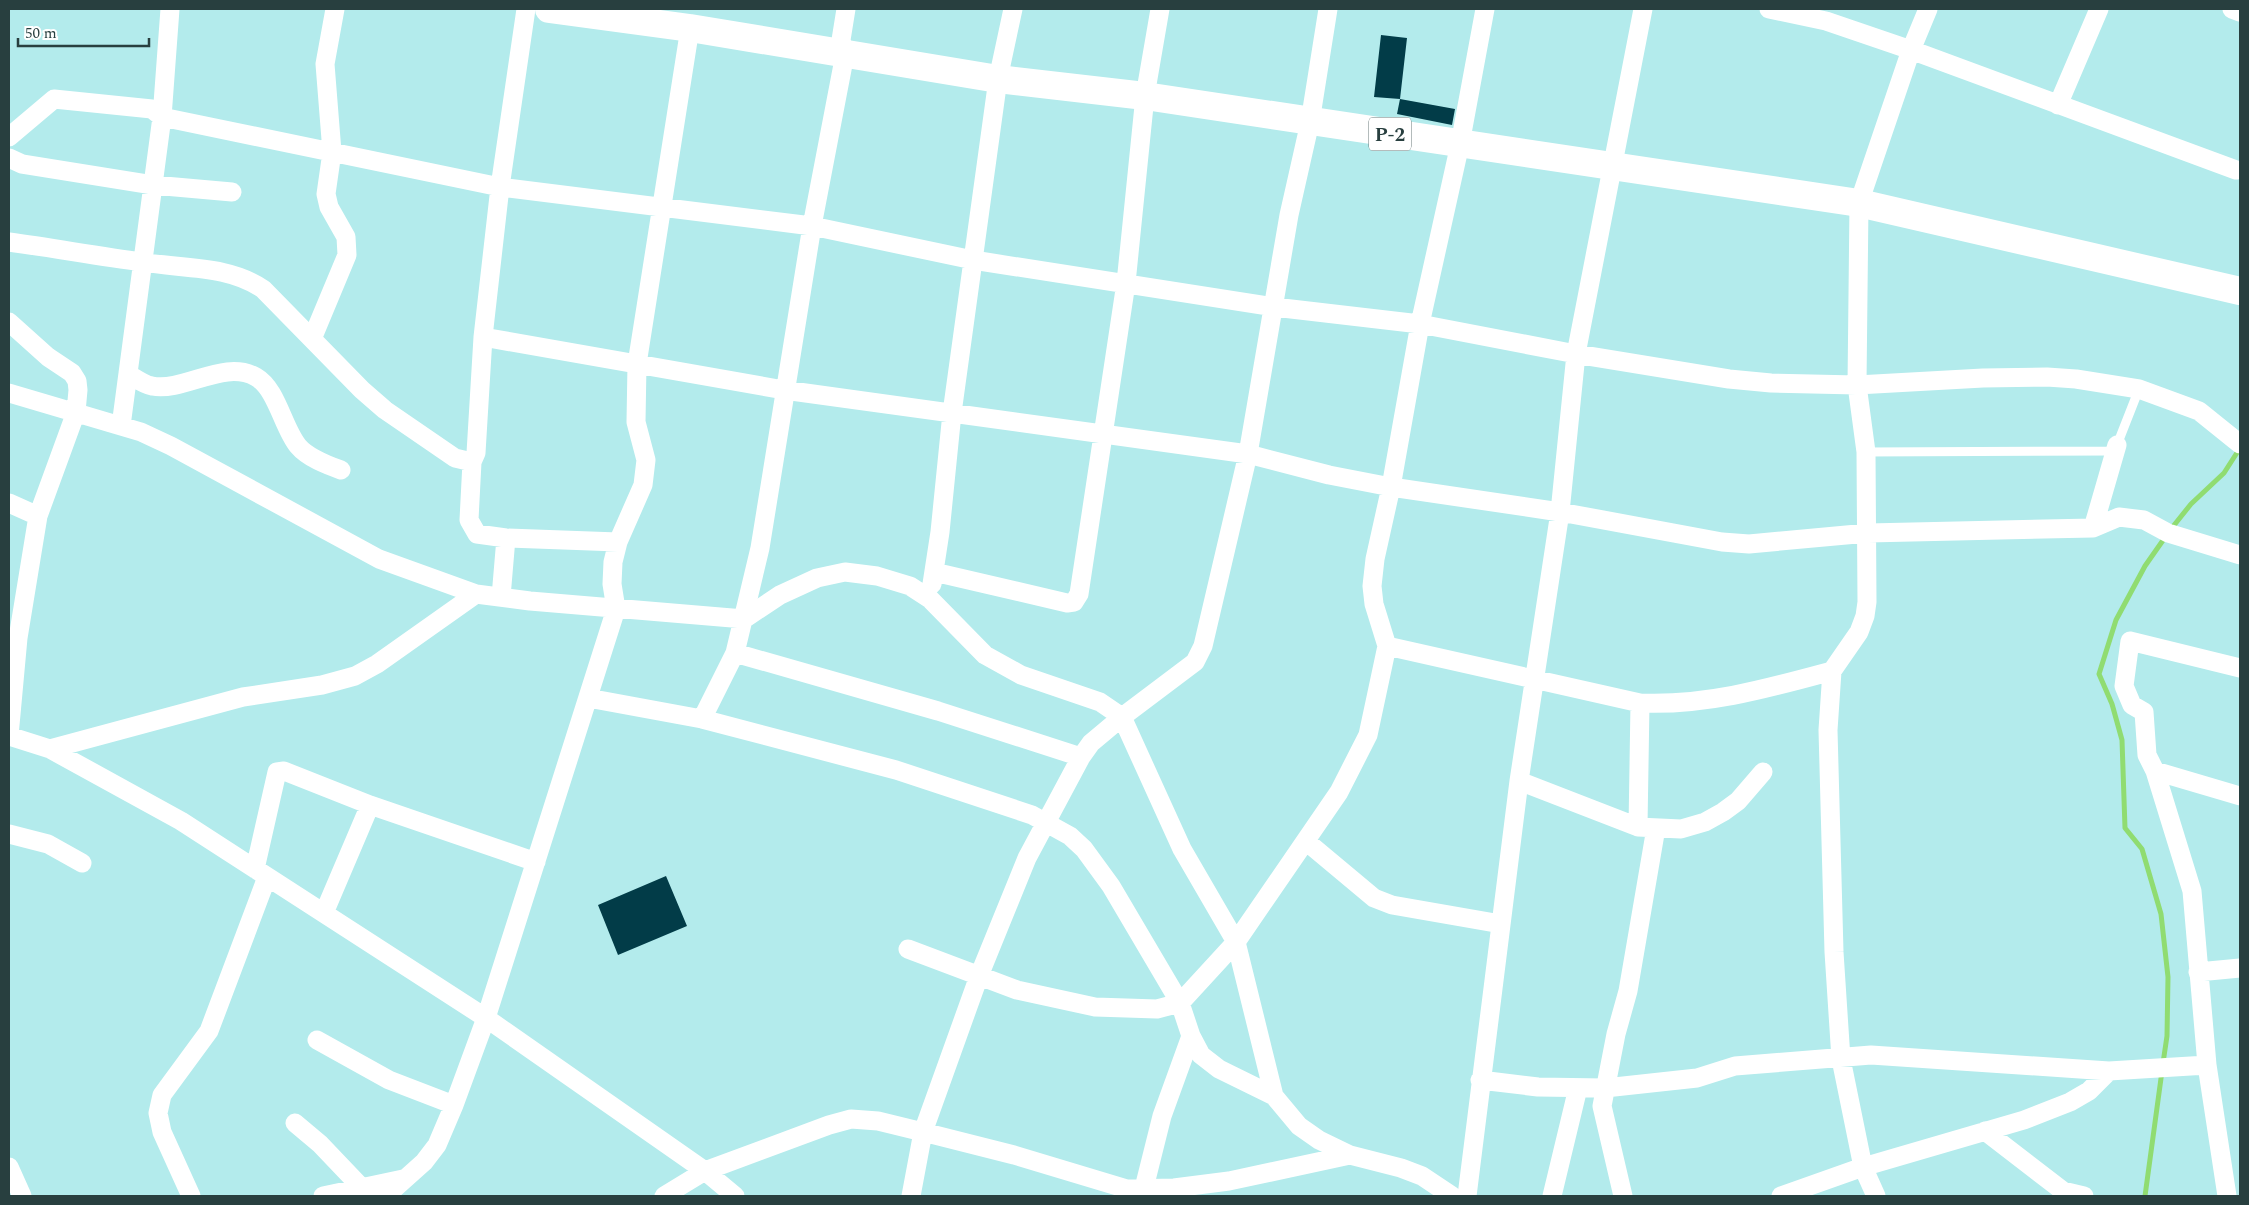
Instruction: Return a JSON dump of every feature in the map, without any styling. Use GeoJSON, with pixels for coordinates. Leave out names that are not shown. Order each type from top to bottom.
{"type":"FeatureCollection","features":[{"type":"Feature","properties":{"kind":"highway","name":"P-2"},"geometry":{"type":"LineString","coordinates":[[549,9],[690,28],[998,79],[1145,96],[1859,203],[2232,289]]}},
{"type":"Feature","properties":{"kind":"street"},"geometry":{"type":"LineString","coordinates":[[121,426],[162,117],[170,9]]}},
{"type":"Feature","properties":{"kind":"street"},"geometry":{"type":"LineString","coordinates":[[312,339],[346,255],[346,237],[329,206],[326,194],[332,152],[325,64],[335,9]]}},
{"type":"Feature","properties":{"kind":"street"},"geometry":{"type":"LineString","coordinates":[[526,9],[500,187],[483,337],[476,453],[472,462],[469,520],[472,529],[477,534],[506,538],[618,542]]}},
{"type":"Feature","properties":{"kind":"street"},"geometry":{"type":"LineString","coordinates":[[702,719],[735,653],[760,548],[812,226],[845,54],[841,40],[846,9]]}},
{"type":"Feature","properties":{"kind":"street"},"geometry":{"type":"LineString","coordinates":[[930,599],[952,413],[998,79],[1013,9]]}},
{"type":"Feature","properties":{"kind":"street"},"geometry":{"type":"LineString","coordinates":[[934,572],[1067,603],[1074,602],[1079,594],[1126,283],[1145,96],[1160,9]]}},
{"type":"Feature","properties":{"kind":"street"},"geometry":{"type":"LineString","coordinates":[[911,1196],[924,1132],[979,976],[1027,858],[1046,822],[1081,757],[1091,743],[1195,662],[1203,646],[1248,454],[1289,215],[1310,122],[1328,9]]}},
{"type":"Feature","properties":{"kind":"street"},"geometry":{"type":"LineString","coordinates":[[908,949],[1017,990],[1095,1007],[1157,1009],[1180,1003],[1236,942],[1307,842],[1339,792],[1368,735],[1387,646],[1374,604],[1372,586],[1375,559],[1392,487],[1420,324],[1460,144],[1485,9]]}},
{"type":"Feature","properties":{"kind":"street"},"geometry":{"type":"LineString","coordinates":[[1467,1196],[1480,1080],[1519,781],[1560,512],[1576,354],[1643,9]]}},
{"type":"Feature","properties":{"kind":"street"},"geometry":{"type":"LineString","coordinates":[[1769,9],[1826,21],[1911,50],[2236,170]]}},
{"type":"Feature","properties":{"kind":"street"},"geometry":{"type":"LineString","coordinates":[[1876,1196],[1863,1167],[1841,1059],[1834,952],[1828,730],[1832,671],[1859,632],[1865,616],[1868,533],[1866,452],[1857,384],[1859,203],[1911,50],[1928,9]]}},
{"type":"Feature","properties":{"kind":"street"},"geometry":{"type":"LineString","coordinates":[[2058,105],[2099,9]]}},
{"type":"Feature","properties":{"kind":"street"},"geometry":{"type":"LineString","coordinates":[[2232,9],[2240,12]]}},
{"type":"Feature","properties":{"kind":"street"},"geometry":{"type":"LineString","coordinates":[[386,1196],[424,1162],[436,1144],[454,1105],[486,1018],[616,609],[612,584],[613,562],[618,542],[643,485],[646,460],[636,422],[637,364],[690,28]]}},
{"type":"Feature","properties":{"kind":"street"},"geometry":{"type":"LineString","coordinates":[[9,137],[54,99],[152,109],[162,117],[500,187],[812,226],[973,260],[1274,307],[1420,324],[1576,354],[1729,379],[1770,383],[1857,384],[2047,377],[2139,389],[2199,411],[2240,444]]}},
{"type":"Feature","properties":{"kind":"street"},"geometry":{"type":"LineString","coordinates":[[9,158],[22,164],[153,185],[232,192]]}},
{"type":"Feature","properties":{"kind":"street"},"geometry":{"type":"LineString","coordinates":[[9,242],[144,263],[233,273],[248,279],[263,289],[362,390],[385,410],[455,458],[472,462]]}},
{"type":"Feature","properties":{"kind":"street"},"geometry":{"type":"LineString","coordinates":[[9,322],[48,357],[72,373],[77,380],[76,412],[38,516],[13,633],[9,736],[50,749],[181,821],[486,1018],[705,1171],[735,1196]]}},
{"type":"Feature","properties":{"kind":"street"},"geometry":{"type":"LineString","coordinates":[[483,337],[784,390],[1248,454],[1329,475],[1392,487],[1560,512],[1722,542],[1740,543],[1868,533],[2093,528],[2119,517],[2144,520],[2168,532],[2240,555]]}},
{"type":"Feature","properties":{"kind":"street"},"geometry":{"type":"LineString","coordinates":[[128,374],[150,386],[168,386],[240,370],[258,378],[269,392],[298,446],[320,462],[341,470]]}},
{"type":"Feature","properties":{"kind":"street"},"geometry":{"type":"LineString","coordinates":[[9,393],[141,432],[171,446],[379,558],[476,594],[616,609],[744,619],[787,591],[817,578],[845,572],[877,576],[902,584],[930,599],[985,654],[1021,675],[1100,702],[1122,717],[1182,849],[1236,942],[1274,1096]]}},
{"type":"Feature","properties":{"kind":"street"},"geometry":{"type":"LineString","coordinates":[[2093,528],[2115,448]]}},
{"type":"Feature","properties":{"kind":"street"},"geometry":{"type":"LineString","coordinates":[[9,503],[38,516]]}},
{"type":"Feature","properties":{"kind":"street"},"geometry":{"type":"LineString","coordinates":[[501,597],[506,538]]}},
{"type":"Feature","properties":{"kind":"street"},"geometry":{"type":"LineString","coordinates":[[50,749],[243,697],[322,686],[355,676],[377,664],[476,594]]}},
{"type":"Feature","properties":{"kind":"street"},"geometry":{"type":"LineString","coordinates":[[2227,1196],[2207,1065],[2192,891],[2155,771],[2147,755],[2144,712],[2132,705],[2124,686],[2130,641],[2240,668]]}},
{"type":"Feature","properties":{"kind":"street"},"geometry":{"type":"LineString","coordinates":[[1387,646],[1640,702],[1668,704],[1750,693],[1832,671]]}},
{"type":"Feature","properties":{"kind":"street"},"geometry":{"type":"LineString","coordinates":[[735,653],[938,711],[1081,757]]}},
{"type":"Feature","properties":{"kind":"street"},"geometry":{"type":"LineString","coordinates":[[588,698],[702,719],[896,770],[1032,815],[1046,822],[1070,836],[1084,849],[1100,871],[1180,1003],[1191,1036],[1200,1055],[1219,1068],[1274,1096],[1299,1126],[1319,1140],[1350,1154],[1422,1176],[1452,1196]]}},
{"type":"Feature","properties":{"kind":"street"},"geometry":{"type":"LineString","coordinates":[[1623,1196],[1602,1106],[1628,991],[1647,828],[1640,702]]}},
{"type":"Feature","properties":{"kind":"street"},"geometry":{"type":"LineString","coordinates":[[191,1196],[162,1132],[158,1113],[162,1094],[209,1031],[261,872],[277,772],[284,770],[370,805],[536,862]]}},
{"type":"Feature","properties":{"kind":"street"},"geometry":{"type":"LineString","coordinates":[[2155,771],[2240,796]]}},
{"type":"Feature","properties":{"kind":"street"},"geometry":{"type":"LineString","coordinates":[[1519,781],[1647,828],[1681,829],[1705,822],[1738,801],[1763,772]]}},
{"type":"Feature","properties":{"kind":"street"},"geometry":{"type":"LineString","coordinates":[[324,913],[370,805]]}},
{"type":"Feature","properties":{"kind":"street"},"geometry":{"type":"LineString","coordinates":[[9,834],[48,844],[82,863]]}},
{"type":"Feature","properties":{"kind":"street"},"geometry":{"type":"LineString","coordinates":[[1307,842],[1374,898],[1392,905],[1501,924]]}},
{"type":"Feature","properties":{"kind":"street"},"geometry":{"type":"LineString","coordinates":[[2198,972],[2240,968]]}},
{"type":"Feature","properties":{"kind":"street"},"geometry":{"type":"LineString","coordinates":[[1144,1188],[1162,1116],[1191,1036]]}},
{"type":"Feature","properties":{"kind":"street"},"geometry":{"type":"LineString","coordinates":[[317,1040],[389,1080],[454,1105]]}},
{"type":"Feature","properties":{"kind":"street"},"geometry":{"type":"LineString","coordinates":[[1480,1080],[1538,1087],[1605,1088],[1698,1078],[1736,1066],[1841,1059],[1871,1055],[2109,1071],[2207,1065]]}},
{"type":"Feature","properties":{"kind":"street"},"geometry":{"type":"LineString","coordinates":[[1782,1196],[1863,1167],[2024,1120],[2070,1102],[2089,1091],[2109,1071]]}},
{"type":"Feature","properties":{"kind":"street"},"geometry":{"type":"LineString","coordinates":[[1552,1196],[1578,1088]]}},
{"type":"Feature","properties":{"kind":"street"},"geometry":{"type":"LineString","coordinates":[[664,1196],[705,1171],[829,1125],[851,1119],[878,1121],[924,1132],[1014,1155],[1127,1189],[1174,1188],[1229,1181],[1350,1154]]}},
{"type":"Feature","properties":{"kind":"street"},"geometry":{"type":"LineString","coordinates":[[295,1123],[320,1144],[362,1187]]}},
{"type":"Feature","properties":{"kind":"street"},"geometry":{"type":"LineString","coordinates":[[1985,1131],[2052,1183],[2074,1195]]}},
{"type":"Feature","properties":{"kind":"street"},"geometry":{"type":"LineString","coordinates":[[9,1167],[22,1196]]}},
{"type":"Feature","properties":{"kind":"street"},"geometry":{"type":"LineString","coordinates":[[323,1196],[403,1179]]}},
{"type":"Feature","properties":{"kind":"lane"},"geometry":{"type":"LineString","coordinates":[[1866,452],[2115,448],[2139,389]]}},
{"type":"Feature","properties":{"kind":"building"},"geometry":{"type":"Polygon","coordinates":[[[1381,35],[1407,38],[1400,99],[1374,97],[1381,35]]]}},
{"type":"Feature","properties":{"kind":"building"},"geometry":{"type":"Polygon","coordinates":[[[1400,99],[1455,109],[1452,125],[1397,114],[1400,99]]]}},
{"type":"Feature","properties":{"kind":"building"},"geometry":{"type":"Polygon","coordinates":[[[666,876],[687,926],[618,955],[598,905],[666,876]]]}},
{"type":"Feature","properties":{"kind":"waterway"},"geometry":{"type":"LineString","coordinates":[[2171,529],[2191,504],[2224,473],[2240,448]]}},
{"type":"Feature","properties":{"kind":"waterway"},"geometry":{"type":"LineString","coordinates":[[2163,1063],[2167,1036],[2168,977],[2161,914],[2142,849],[2125,828],[2122,740],[2112,704],[2099,674],[2116,620],[2145,566],[2166,536]]}},
{"type":"Feature","properties":{"kind":"waterway"},"geometry":{"type":"LineString","coordinates":[[2145,1196],[2162,1071]]}}]}
